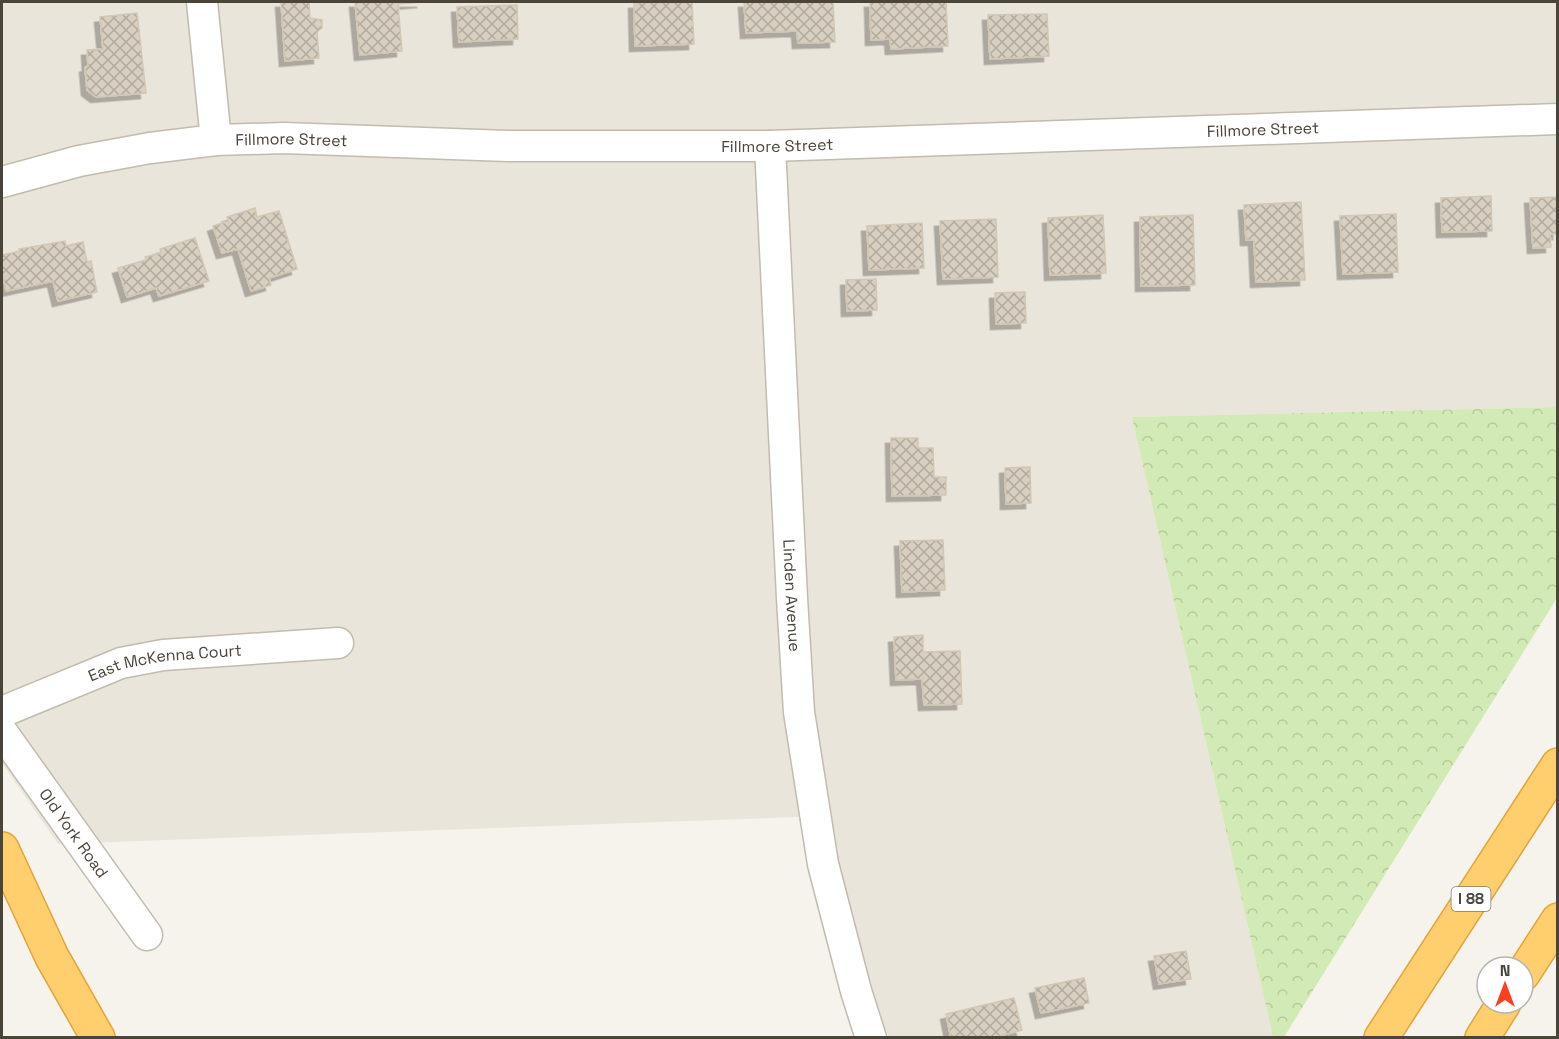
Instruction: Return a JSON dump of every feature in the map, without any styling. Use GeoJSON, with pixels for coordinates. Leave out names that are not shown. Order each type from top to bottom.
{"type":"FeatureCollection","features":[{"type":"Feature","properties":{"kind":"highway","name":"I 88"},"geometry":{"type":"LineString","coordinates":[[1382,1035],[1557,765]]}},
{"type":"Feature","properties":{"kind":"highway"},"geometry":{"type":"LineString","coordinates":[[2,849],[52,957],[98,1038]]}},
{"type":"Feature","properties":{"kind":"highway"},"geometry":{"type":"LineString","coordinates":[[1535,955],[1557,920]]}},
{"type":"Feature","properties":{"kind":"street"},"geometry":{"type":"LineString","coordinates":[[202,2],[216,141]]}},
{"type":"Feature","properties":{"kind":"street","name":"Fillmore Street"},"geometry":{"type":"LineString","coordinates":[[2,182],[79,161],[150,148],[216,141],[284,138],[508,146],[770,146],[1557,119]]}},
{"type":"Feature","properties":{"kind":"street","name":"Linden Avenue"},"geometry":{"type":"LineString","coordinates":[[770,146],[799,712],[823,864],[853,980],[871,1038]]}},
{"type":"Feature","properties":{"kind":"street","name":"East McKenna Court"},"geometry":{"type":"LineString","coordinates":[[2,712],[121,663],[163,655],[338,643]]}},
{"type":"Feature","properties":{"kind":"street","name":"Old York Road"},"geometry":{"type":"LineString","coordinates":[[2,732],[147,935]]}},
{"type":"Feature","properties":{"kind":"shaded area"},"geometry":{"type":"Polygon","coordinates":[[[2,2],[1557,2],[1557,407],[1132,417],[1273,1037],[889,1037],[869,992],[825,816],[58,844],[2,763],[2,2]]]}},
{"type":"Feature","properties":{"kind":"green space"},"geometry":{"type":"Polygon","coordinates":[[[1557,407],[1557,598],[1284,1037],[1273,1037],[1132,417],[1557,407]]]}},
{"type":"Feature","properties":{"kind":"building"},"geometry":{"type":"Polygon","coordinates":[[[281,2],[309,2],[310,18],[322,20],[322,28],[317,32],[319,58],[285,61],[281,2]]]}},
{"type":"Feature","properties":{"kind":"building"},"geometry":{"type":"Polygon","coordinates":[[[355,2],[423,2],[398,4],[402,51],[360,55],[355,2]]]}},
{"type":"Feature","properties":{"kind":"building"},"geometry":{"type":"Polygon","coordinates":[[[692,2],[694,44],[635,46],[634,3],[692,2]]]}},
{"type":"Feature","properties":{"kind":"building"},"geometry":{"type":"Polygon","coordinates":[[[744,2],[833,2],[835,42],[798,43],[797,31],[746,33],[744,2]]]}},
{"type":"Feature","properties":{"kind":"building"},"geometry":{"type":"Polygon","coordinates":[[[870,2],[946,2],[948,46],[891,49],[890,39],[871,40],[870,2]]]}},
{"type":"Feature","properties":{"kind":"building"},"geometry":{"type":"Polygon","coordinates":[[[517,5],[518,39],[459,42],[457,7],[517,5]]]}},
{"type":"Feature","properties":{"kind":"building"},"geometry":{"type":"Polygon","coordinates":[[[137,13],[146,93],[96,97],[87,90],[85,67],[88,66],[87,50],[103,49],[100,17],[137,13]]]}},
{"type":"Feature","properties":{"kind":"building"},"geometry":{"type":"Polygon","coordinates":[[[1047,14],[1049,56],[990,59],[988,15],[1047,14]]]}},
{"type":"Feature","properties":{"kind":"building"},"geometry":{"type":"Polygon","coordinates":[[[1491,196],[1492,231],[1442,232],[1441,198],[1491,196]]]}},
{"type":"Feature","properties":{"kind":"building"},"geometry":{"type":"Polygon","coordinates":[[[1558,197],[1558,234],[1550,234],[1551,247],[1533,248],[1530,198],[1558,197]]]}},
{"type":"Feature","properties":{"kind":"building"},"geometry":{"type":"Polygon","coordinates":[[[1301,202],[1305,280],[1256,282],[1254,240],[1246,240],[1244,205],[1301,202]]]}},
{"type":"Feature","properties":{"kind":"building"},"geometry":{"type":"Polygon","coordinates":[[[255,208],[257,217],[279,211],[297,269],[269,278],[271,285],[251,291],[238,249],[222,253],[213,226],[229,221],[227,217],[255,208]]]}},
{"type":"Feature","properties":{"kind":"building"},"geometry":{"type":"Polygon","coordinates":[[[1396,214],[1398,272],[1343,274],[1340,216],[1396,214]]]}},
{"type":"Feature","properties":{"kind":"building"},"geometry":{"type":"Polygon","coordinates":[[[1103,215],[1106,273],[1050,275],[1048,218],[1103,215]]]}},
{"type":"Feature","properties":{"kind":"building"},"geometry":{"type":"Polygon","coordinates":[[[1193,215],[1195,285],[1141,286],[1140,217],[1193,215]]]}},
{"type":"Feature","properties":{"kind":"building"},"geometry":{"type":"Polygon","coordinates":[[[996,219],[998,277],[943,279],[940,221],[996,219]]]}},
{"type":"Feature","properties":{"kind":"building"},"geometry":{"type":"Polygon","coordinates":[[[922,223],[924,268],[869,270],[867,226],[922,223]]]}},
{"type":"Feature","properties":{"kind":"building"},"geometry":{"type":"Polygon","coordinates":[[[195,238],[209,281],[159,296],[156,288],[127,297],[118,268],[146,260],[145,257],[161,253],[160,249],[195,238]]]}},
{"type":"Feature","properties":{"kind":"building"},"geometry":{"type":"Polygon","coordinates":[[[65,241],[66,246],[83,242],[87,262],[91,261],[97,292],[58,301],[53,281],[6,291],[2,255],[20,251],[19,249],[65,241]]]}},
{"type":"Feature","properties":{"kind":"building"},"geometry":{"type":"Polygon","coordinates":[[[876,279],[877,310],[847,311],[846,280],[876,279]]]}},
{"type":"Feature","properties":{"kind":"building"},"geometry":{"type":"Polygon","coordinates":[[[1025,292],[1026,323],[996,324],[995,293],[1025,292]]]}},
{"type":"Feature","properties":{"kind":"building"},"geometry":{"type":"Polygon","coordinates":[[[891,438],[918,438],[918,448],[933,448],[934,477],[946,477],[946,495],[892,496],[891,438]]]}},
{"type":"Feature","properties":{"kind":"building"},"geometry":{"type":"Polygon","coordinates":[[[1030,467],[1031,503],[1006,504],[1005,468],[1030,467]]]}},
{"type":"Feature","properties":{"kind":"building"},"geometry":{"type":"Polygon","coordinates":[[[943,540],[945,590],[902,592],[900,541],[943,540]]]}},
{"type":"Feature","properties":{"kind":"building"},"geometry":{"type":"Polygon","coordinates":[[[923,635],[923,652],[960,651],[962,704],[924,705],[922,679],[896,680],[894,637],[923,635]]]}},
{"type":"Feature","properties":{"kind":"building"},"geometry":{"type":"Polygon","coordinates":[[[1186,951],[1191,979],[1159,984],[1154,956],[1186,951]]]}},
{"type":"Feature","properties":{"kind":"building"},"geometry":{"type":"Polygon","coordinates":[[[1084,978],[1089,1003],[1041,1013],[1035,988],[1084,978]]]}},
{"type":"Feature","properties":{"kind":"building"},"geometry":{"type":"Polygon","coordinates":[[[1014,998],[1022,1030],[992,1038],[951,1038],[946,1014],[1014,998]]]}}]}
